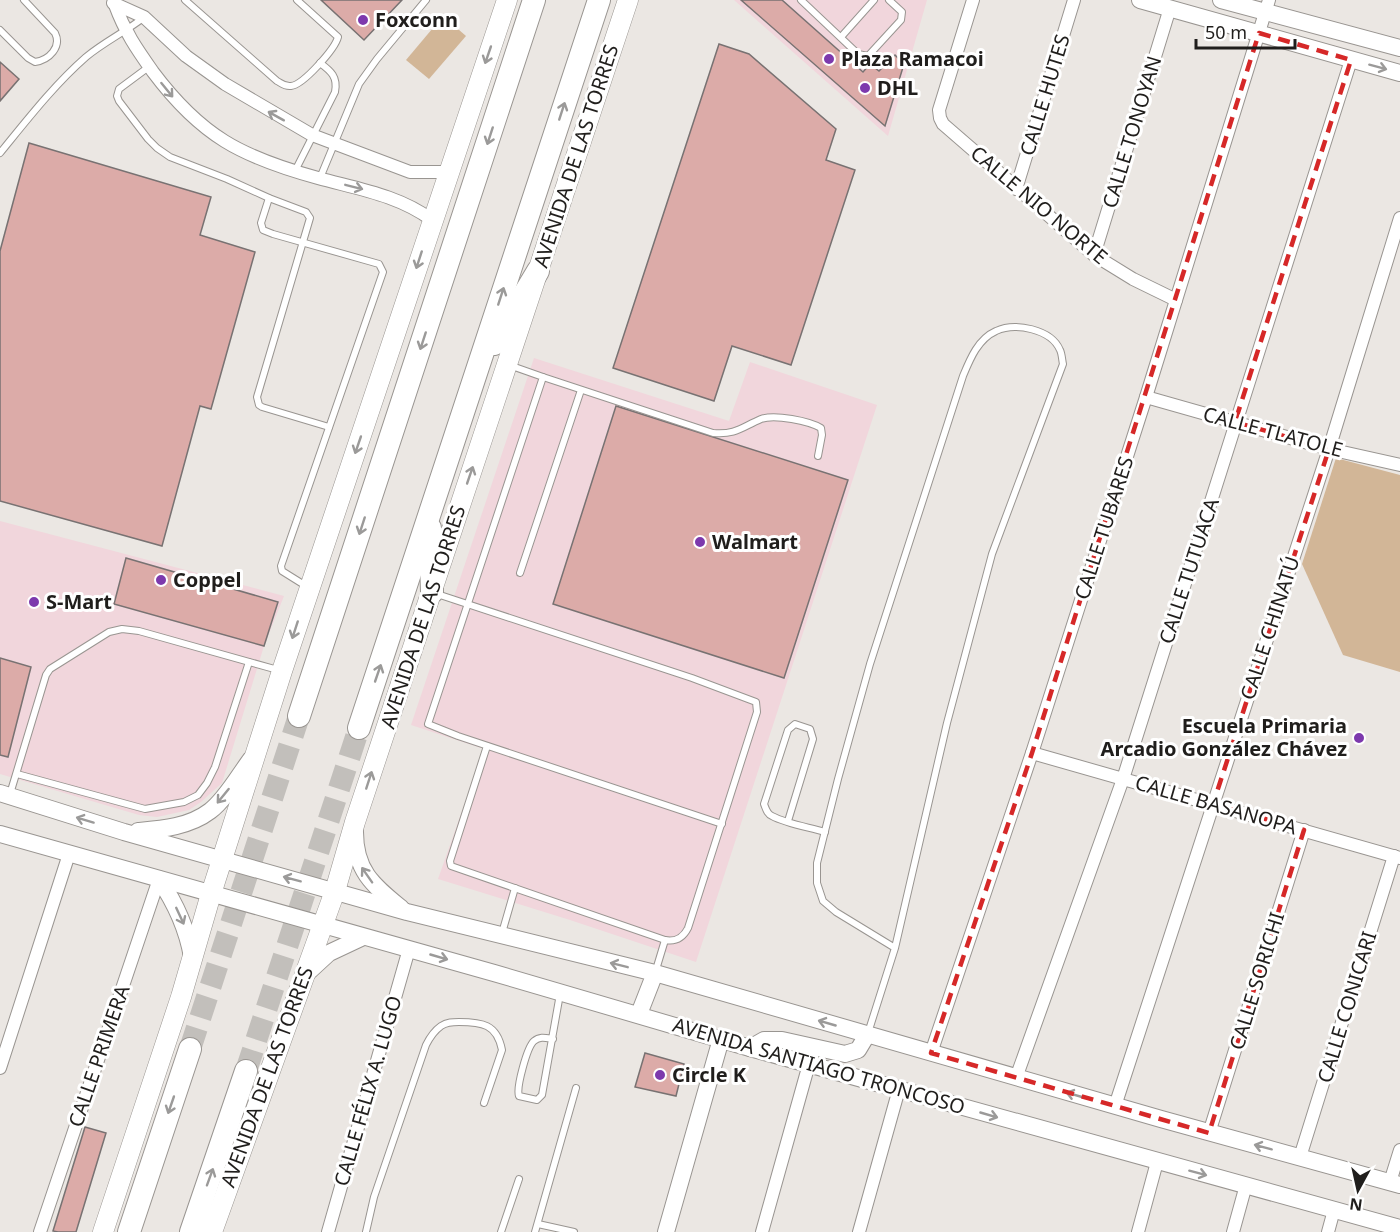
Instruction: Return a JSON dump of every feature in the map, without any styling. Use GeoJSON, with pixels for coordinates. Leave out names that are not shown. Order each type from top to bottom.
{"type":"FeatureCollection","features":[{"type":"Feature","properties":{"kind":"highway"},"geometry":{"type":"LineString","coordinates":[[299,716],[534,0]]}},
{"type":"Feature","properties":{"kind":"highway","name":"AVENIDA DE LAS TORRES"},"geometry":{"type":"LineString","coordinates":[[359,728],[419,588],[430,511],[599,0]]}},
{"type":"Feature","properties":{"kind":"highway"},"geometry":{"type":"LineString","coordinates":[[472,382],[538,271]]}},
{"type":"Feature","properties":{"kind":"highway"},"geometry":{"type":"LineString","coordinates":[[129,1232],[190,1049]]}},
{"type":"Feature","properties":{"kind":"highway","name":"AVENIDA DE LAS TORRES"},"geometry":{"type":"LineString","coordinates":[[191,1232],[246,1071]]}},
{"type":"Feature","properties":{"kind":"main road"},"geometry":{"type":"LineString","coordinates":[[103,1232],[181,998],[211,894],[309,587],[507,0]]}},
{"type":"Feature","properties":{"kind":"main road","name":"AVENIDA DE LAS TORRES"},"geometry":{"type":"LineString","coordinates":[[212,1232],[335,891],[356,822],[419,588],[508,365],[628,0]]}},
{"type":"Feature","properties":{"kind":"main road"},"geometry":{"type":"LineString","coordinates":[[1140,0],[1400,73]]}},
{"type":"Feature","properties":{"kind":"main road"},"geometry":{"type":"LineString","coordinates":[[1221,0],[1268,6],[1400,48]]}},
{"type":"Feature","properties":{"kind":"main road"},"geometry":{"type":"LineString","coordinates":[[124,832],[163,830],[188,823],[210,811],[258,749]]}},
{"type":"Feature","properties":{"kind":"main road"},"geometry":{"type":"LineString","coordinates":[[0,810],[5,794],[222,861],[407,912],[655,974],[1115,1106],[1395,1183]]}},
{"type":"Feature","properties":{"kind":"main road"},"geometry":{"type":"LineString","coordinates":[[356,822],[355,848],[359,864],[377,888],[407,912]]}},
{"type":"Feature","properties":{"kind":"main road","name":"AVENIDA SANTIAGO TRONCOSO"},"geometry":{"type":"LineString","coordinates":[[0,834],[639,1014],[750,1048],[1400,1228]]}},
{"type":"Feature","properties":{"kind":"main road"},"geometry":{"type":"LineString","coordinates":[[159,879],[183,921],[192,958]]}},
{"type":"Feature","properties":{"kind":"main road"},"geometry":{"type":"LineString","coordinates":[[302,979],[329,953],[363,937]]}},
{"type":"Feature","properties":{"kind":"main road"},"geometry":{"type":"LineString","coordinates":[[639,1014],[655,974]]}},
{"type":"Feature","properties":{"kind":"main road"},"geometry":{"type":"LineString","coordinates":[[750,1048],[764,1040],[782,1040],[845,1054],[858,1050],[867,1035]]}},
{"type":"Feature","properties":{"kind":"main road"},"geometry":{"type":"LineString","coordinates":[[666,1232],[721,1039]]}},
{"type":"Feature","properties":{"kind":"street","name":"CALLE NIO NORTE"},"geometry":{"type":"LineString","coordinates":[[973,0],[939,110],[939,118],[949,130],[1094,255],[1133,279],[1176,300]]}},
{"type":"Feature","properties":{"kind":"street","name":"CALLE HUTES"},"geometry":{"type":"LineString","coordinates":[[1016,189],[1074,0]]}},
{"type":"Feature","properties":{"kind":"street"},"geometry":{"type":"LineString","coordinates":[[112,2],[144,17],[186,56],[225,84],[312,135],[410,172],[449,172]]}},
{"type":"Feature","properties":{"kind":"street"},"geometry":{"type":"LineString","coordinates":[[112,2],[125,32],[169,93],[197,122],[223,141],[257,159],[295,172],[366,190],[405,203],[432,220]]}},
{"type":"Feature","properties":{"kind":"street","name":"CALLE TUBARES"},"geometry":{"type":"LineString","coordinates":[[931,1053],[1032,753],[1268,6]]}},
{"type":"Feature","properties":{"kind":"street","name":"CALLE TONOYAN"},"geometry":{"type":"LineString","coordinates":[[1094,255],[1170,8]]}},
{"type":"Feature","properties":{"kind":"street","name":"CALLE TUTUACA"},"geometry":{"type":"LineString","coordinates":[[1016,1078],[1123,779],[1351,60]]}},
{"type":"Feature","properties":{"kind":"street","name":"CALLE CHINATÚ"},"geometry":{"type":"LineString","coordinates":[[1115,1106],[1329,449],[1400,218]]}},
{"type":"Feature","properties":{"kind":"street","name":"CALLE TLATOLE"},"geometry":{"type":"LineString","coordinates":[[1146,397],[1329,449],[1400,465]]}},
{"type":"Feature","properties":{"kind":"street","name":"CALLE BASANOPA"},"geometry":{"type":"LineString","coordinates":[[1032,753],[1397,857]]}},
{"type":"Feature","properties":{"kind":"street","name":"CALLE SORICHI"},"geometry":{"type":"LineString","coordinates":[[1209,1132],[1304,830]]}},
{"type":"Feature","properties":{"kind":"street"},"geometry":{"type":"LineString","coordinates":[[0,1068],[69,854]]}},
{"type":"Feature","properties":{"kind":"street","name":"CALLE CONICARI"},"geometry":{"type":"LineString","coordinates":[[1300,1157],[1397,857]]}},
{"type":"Feature","properties":{"kind":"street","name":"CALLE PRIMERA"},"geometry":{"type":"LineString","coordinates":[[40,1232],[159,879]]}},
{"type":"Feature","properties":{"kind":"street","name":"CALLE FÉLIX A. LUGO"},"geometry":{"type":"LineString","coordinates":[[328,1232],[409,949]]}},
{"type":"Feature","properties":{"kind":"street"},"geometry":{"type":"LineString","coordinates":[[762,1232],[809,1064]]}},
{"type":"Feature","properties":{"kind":"street"},"geometry":{"type":"LineString","coordinates":[[859,1232],[898,1089]]}},
{"type":"Feature","properties":{"kind":"street"},"geometry":{"type":"LineString","coordinates":[[1395,1183],[1400,1150]]}},
{"type":"Feature","properties":{"kind":"street"},"geometry":{"type":"LineString","coordinates":[[1138,1232],[1157,1162]]}},
{"type":"Feature","properties":{"kind":"street"},"geometry":{"type":"LineString","coordinates":[[1233,1232],[1246,1185]]}},
{"type":"Feature","properties":{"kind":"street"},"geometry":{"type":"LineString","coordinates":[[1328,1232],[1334,1210]]}},
{"type":"Feature","properties":{"kind":"lane"},"geometry":{"type":"LineString","coordinates":[[0,30],[35,62],[47,59],[57,47],[58,38],[55,33],[24,0]]}},
{"type":"Feature","properties":{"kind":"lane"},"geometry":{"type":"LineString","coordinates":[[185,0],[284,86],[292,87],[320,63],[335,46],[338,37],[297,0]]}},
{"type":"Feature","properties":{"kind":"lane"},"geometry":{"type":"LineString","coordinates":[[320,179],[358,84],[426,0]]}},
{"type":"Feature","properties":{"kind":"lane"},"geometry":{"type":"LineString","coordinates":[[801,0],[858,54],[867,56],[901,20],[902,12],[890,0]]}},
{"type":"Feature","properties":{"kind":"lane"},"geometry":{"type":"LineString","coordinates":[[841,38],[874,0]]}},
{"type":"Feature","properties":{"kind":"lane"},"geometry":{"type":"LineString","coordinates":[[0,153],[71,71],[88,55],[144,17]]}},
{"type":"Feature","properties":{"kind":"lane"},"geometry":{"type":"LineString","coordinates":[[295,172],[335,92],[336,78],[320,63]]}},
{"type":"Feature","properties":{"kind":"lane"},"geometry":{"type":"LineString","coordinates":[[150,66],[117,92],[119,101],[157,148],[170,157],[306,212],[310,218],[257,397],[262,406],[329,427]]}},
{"type":"Feature","properties":{"kind":"lane"},"geometry":{"type":"LineString","coordinates":[[269,198],[261,223],[263,230],[379,264],[383,272],[281,566],[282,571],[288,576],[309,587]]}},
{"type":"Feature","properties":{"kind":"lane"},"geometry":{"type":"LineString","coordinates":[[867,1035],[895,948],[947,723],[992,554],[1063,364],[1060,349],[1050,338],[1034,330],[1015,328],[996,331],[974,352],[963,376],[870,664],[817,863],[817,883],[823,901],[836,912],[895,948]]}},
{"type":"Feature","properties":{"kind":"lane"},"geometry":{"type":"LineString","coordinates":[[508,365],[713,434],[734,433],[763,418],[778,417],[815,425],[821,428],[822,435],[818,456]]}},
{"type":"Feature","properties":{"kind":"lane"},"geometry":{"type":"LineString","coordinates":[[543,377],[428,724],[487,746],[722,824]]}},
{"type":"Feature","properties":{"kind":"lane"},"geometry":{"type":"LineString","coordinates":[[520,573],[581,390]]}},
{"type":"Feature","properties":{"kind":"lane"},"geometry":{"type":"LineString","coordinates":[[419,588],[692,678],[756,702],[758,712],[688,928],[680,938],[665,940],[453,867],[450,864],[487,746]]}},
{"type":"Feature","properties":{"kind":"lane"},"geometry":{"type":"LineString","coordinates":[[5,794],[17,774],[46,675],[51,669],[109,632],[122,628],[139,631],[282,671]]}},
{"type":"Feature","properties":{"kind":"lane"},"geometry":{"type":"LineString","coordinates":[[17,774],[145,809],[184,802],[198,795],[215,767],[249,662]]}},
{"type":"Feature","properties":{"kind":"lane"},"geometry":{"type":"LineString","coordinates":[[788,821],[813,739],[810,729],[795,724],[788,730],[764,804],[766,811],[772,816],[788,821],[825,832]]}},
{"type":"Feature","properties":{"kind":"lane"},"geometry":{"type":"LineString","coordinates":[[501,936],[515,888]]}},
{"type":"Feature","properties":{"kind":"lane"},"geometry":{"type":"LineString","coordinates":[[655,974],[665,940]]}},
{"type":"Feature","properties":{"kind":"lane"},"geometry":{"type":"LineString","coordinates":[[553,1039],[537,1039],[531,1046],[518,1089],[519,1096],[537,1100],[543,1095],[553,1039],[561,992]]}},
{"type":"Feature","properties":{"kind":"lane"},"geometry":{"type":"LineString","coordinates":[[366,1232],[374,1197],[426,1045],[432,1034],[442,1025],[449,1022],[478,1022],[487,1026],[500,1041],[502,1050],[484,1103]]}},
{"type":"Feature","properties":{"kind":"lane"},"geometry":{"type":"LineString","coordinates":[[536,1232],[576,1088]]}},
{"type":"Feature","properties":{"kind":"lane"},"geometry":{"type":"LineString","coordinates":[[501,1232],[519,1179]]}},
{"type":"Feature","properties":{"kind":"lane"},"geometry":{"type":"LineString","coordinates":[[538,1224],[574,1232]]}},
{"type":"Feature","properties":{"kind":"highlighted area"},"geometry":{"type":"Polygon","coordinates":[[[1259,33],[1351,60],[1235,422],[1329,449],[1213,804],[1304,830],[1209,1133],[931,1053],[1032,753],[1259,33]]]}},
{"type":"Feature","properties":{"kind":"shaded area"},"geometry":{"type":"Polygon","coordinates":[[[734,0],[927,0],[888,136],[734,0]]]}},
{"type":"Feature","properties":{"kind":"shaded area"},"geometry":{"type":"Polygon","coordinates":[[[443,16],[466,36],[429,79],[406,60],[443,16]]]}},
{"type":"Feature","properties":{"kind":"shaded area"},"geometry":{"type":"Polygon","coordinates":[[[534,358],[729,421],[750,362],[877,405],[696,962],[438,879],[484,749],[411,725],[534,358]]]}},
{"type":"Feature","properties":{"kind":"shaded area"},"geometry":{"type":"Polygon","coordinates":[[[1336,458],[1400,475],[1400,672],[1343,655],[1302,564],[1336,458]]]}},
{"type":"Feature","properties":{"kind":"shaded area"},"geometry":{"type":"Polygon","coordinates":[[[0,521],[284,596],[264,646],[222,783],[201,802],[189,810],[157,817],[139,815],[0,774],[0,521]]]}},
{"type":"Feature","properties":{"kind":"building","name":"Foxconn"},"geometry":{"type":"Polygon","coordinates":[[[321,0],[402,0],[364,40],[321,0]]]}},
{"type":"Feature","properties":{"kind":"building","name":"Plaza Ramacoi"},"geometry":{"type":"Polygon","coordinates":[[[741,0],[782,0],[863,72],[870,64],[879,71],[895,55],[904,64],[885,126],[741,0]]]}},
{"type":"Feature","properties":{"kind":"building"},"geometry":{"type":"Polygon","coordinates":[[[719,44],[749,54],[836,129],[826,160],[855,170],[791,365],[732,346],[714,401],[613,368],[719,44]]]}},
{"type":"Feature","properties":{"kind":"building"},"geometry":{"type":"Polygon","coordinates":[[[0,62],[19,79],[0,101],[0,62]]]}},
{"type":"Feature","properties":{"kind":"building"},"geometry":{"type":"Polygon","coordinates":[[[29,143],[211,197],[200,235],[255,252],[211,409],[200,406],[162,546],[0,501],[0,251],[29,143]]]}},
{"type":"Feature","properties":{"kind":"building","name":"Walmart"},"geometry":{"type":"Polygon","coordinates":[[[616,406],[848,480],[784,678],[553,604],[616,406]]]}},
{"type":"Feature","properties":{"kind":"building","name":"Coppel"},"geometry":{"type":"Polygon","coordinates":[[[126,558],[278,602],[264,646],[114,604],[126,558]]]}},
{"type":"Feature","properties":{"kind":"building"},"geometry":{"type":"Polygon","coordinates":[[[0,658],[31,667],[8,757],[0,755],[0,658]]]}},
{"type":"Feature","properties":{"kind":"building","name":"Circle K"},"geometry":{"type":"Polygon","coordinates":[[[645,1053],[684,1064],[676,1096],[635,1087],[645,1053]]]}},
{"type":"Feature","properties":{"kind":"building"},"geometry":{"type":"Polygon","coordinates":[[[85,1127],[106,1133],[76,1232],[53,1231],[85,1127]]]}},
{"type":"Feature","properties":{"kind":"tunnel"},"geometry":{"type":"LineString","coordinates":[[190,1049],[299,716]]}},
{"type":"Feature","properties":{"kind":"tunnel"},"geometry":{"type":"LineString","coordinates":[[246,1071],[359,728]]}},
{"type":"Feature","properties":{"kind":"place","name":"Foxconn"},"geometry":{"type":"Point","coordinates":[363,20]}},
{"type":"Feature","properties":{"kind":"place","name":"Plaza Ramacoi"},"geometry":{"type":"Point","coordinates":[829,59]}},
{"type":"Feature","properties":{"kind":"place","name":"DHL"},"geometry":{"type":"Point","coordinates":[865,88]}},
{"type":"Feature","properties":{"kind":"place","name":"Walmart"},"geometry":{"type":"Point","coordinates":[700,542]}},
{"type":"Feature","properties":{"kind":"place","name":"Coppel"},"geometry":{"type":"Point","coordinates":[161,580]}},
{"type":"Feature","properties":{"kind":"place","name":"S-Mart"},"geometry":{"type":"Point","coordinates":[34,602]}},
{"type":"Feature","properties":{"kind":"place","name":"Escuela Primaria Arcadio González Chávez"},"geometry":{"type":"Point","coordinates":[1359,738]}},
{"type":"Feature","properties":{"kind":"place","name":"Circle K"},"geometry":{"type":"Point","coordinates":[660,1075]}}]}
